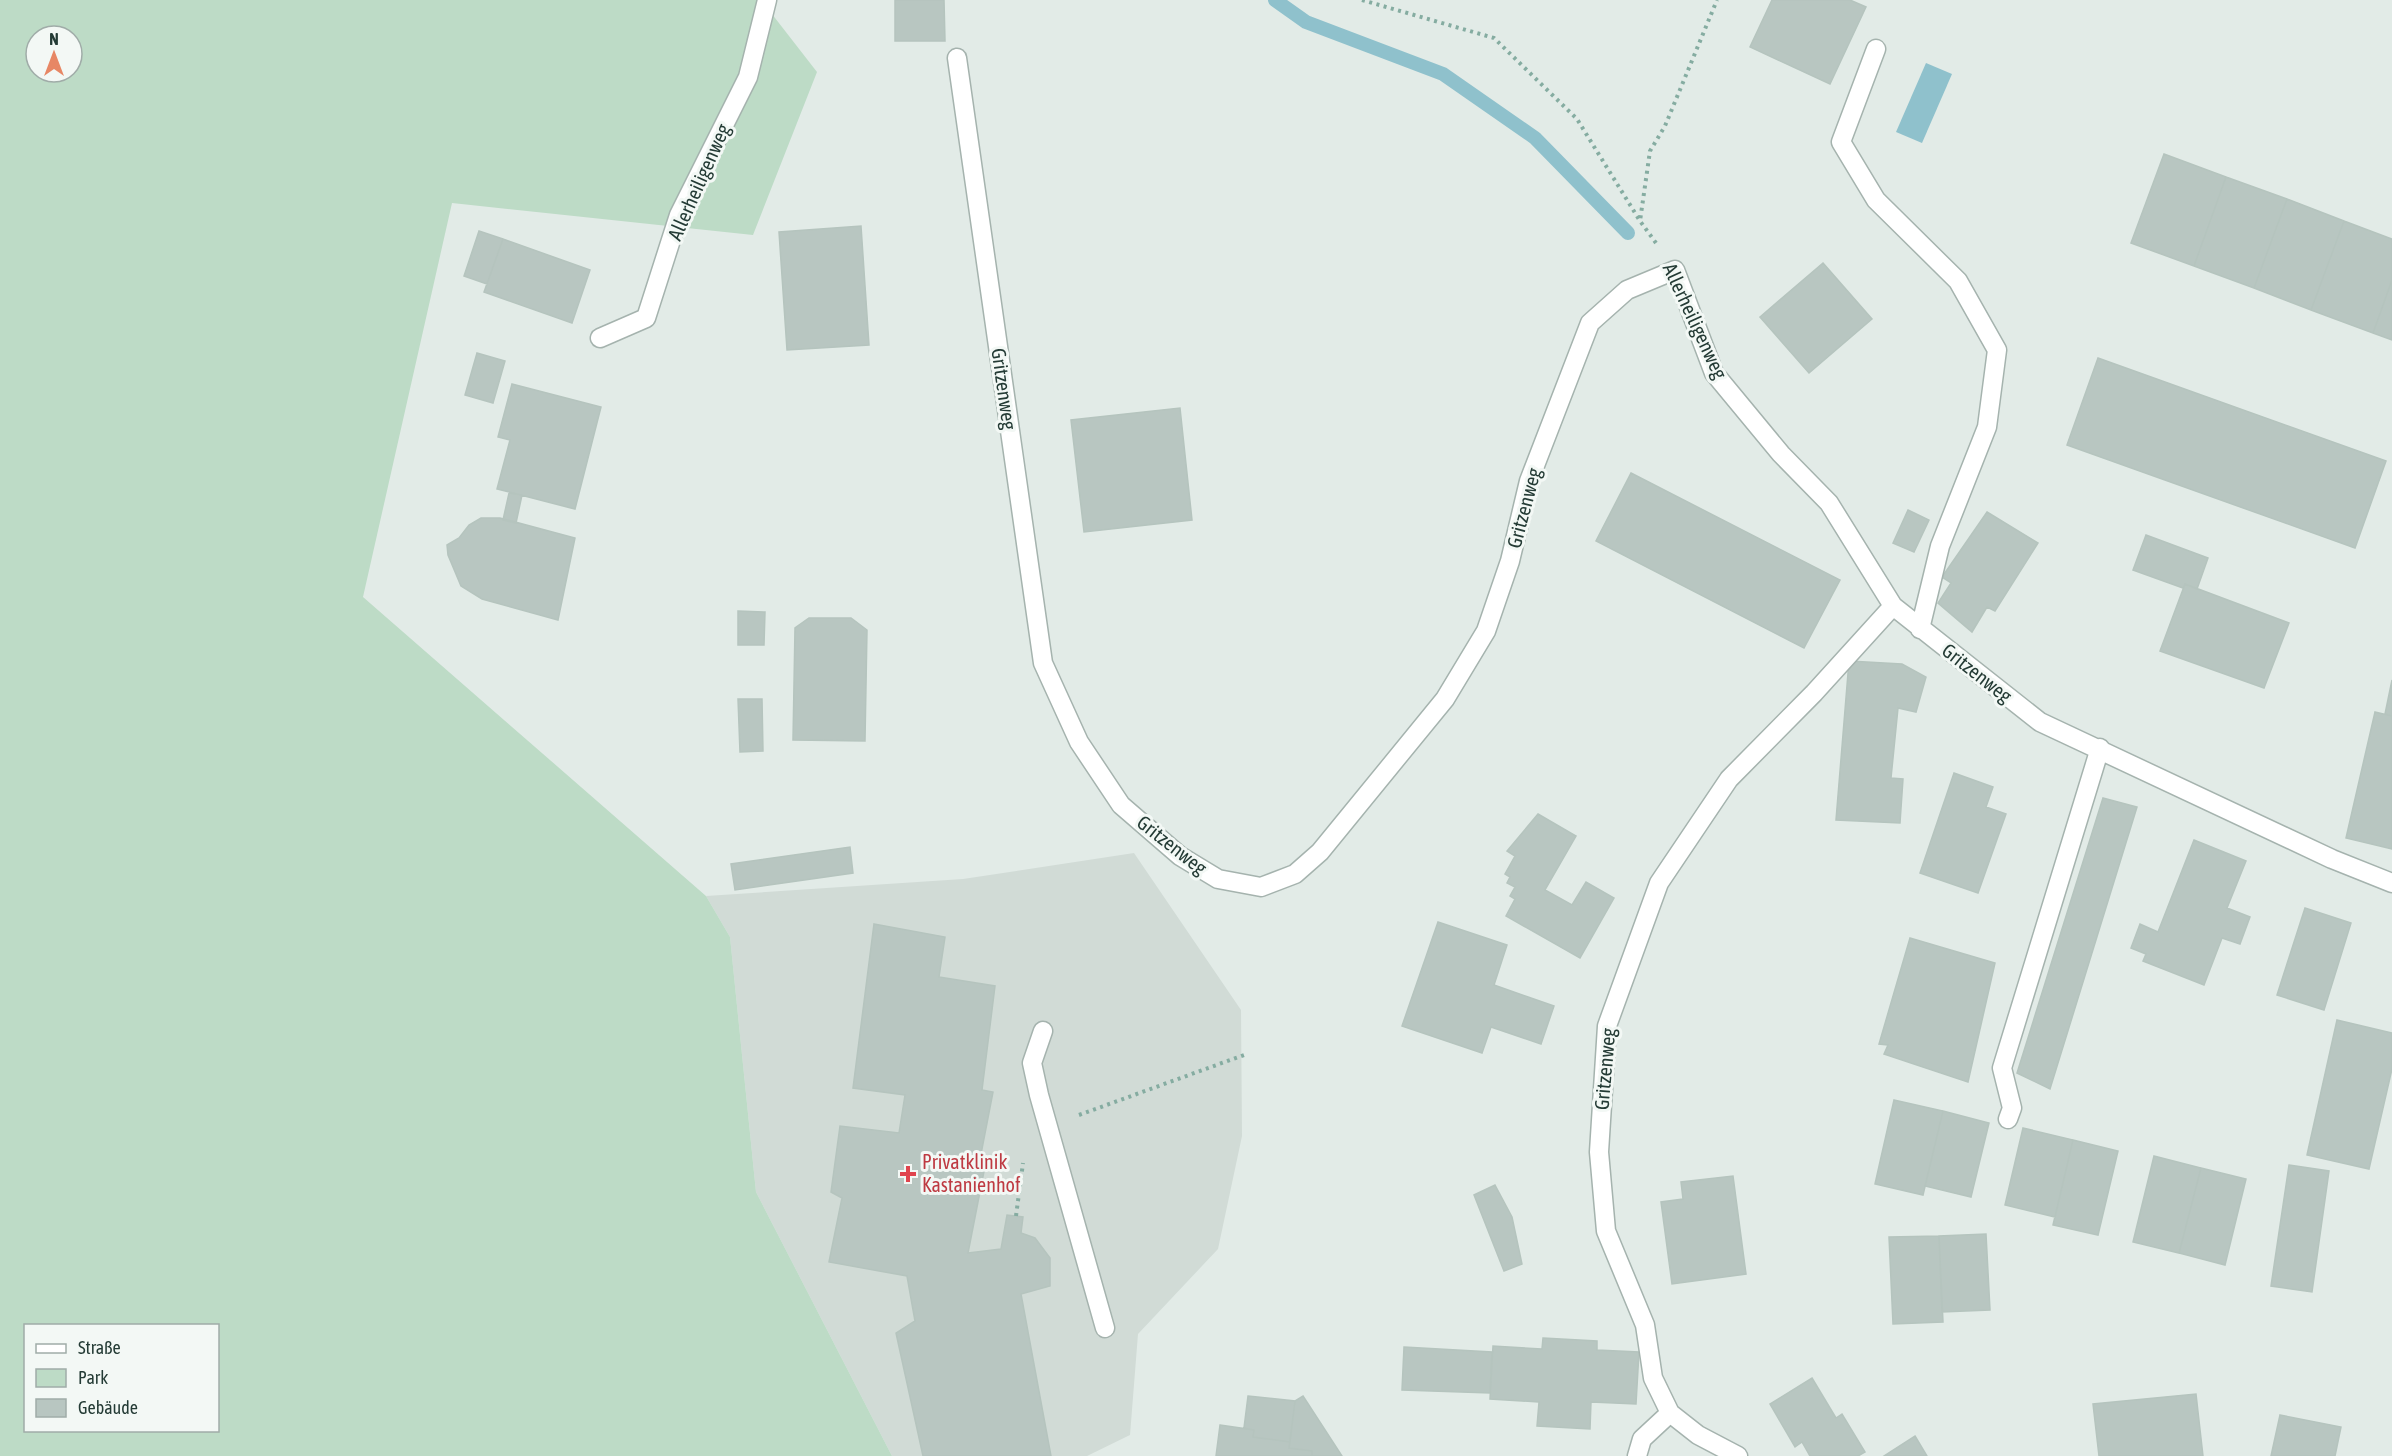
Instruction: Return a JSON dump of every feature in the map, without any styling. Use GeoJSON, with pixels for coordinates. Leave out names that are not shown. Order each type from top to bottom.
{"type":"FeatureCollection","features":[{"type":"Feature","properties":{"kind":"street","name":"Allerheiligenweg"},"geometry":{"type":"LineString","coordinates":[[600,338],[646,318],[680,215],[748,77],[767,0]]}},
{"type":"Feature","properties":{"kind":"street"},"geometry":{"type":"LineString","coordinates":[[1876,49],[1841,142],[1876,200],[1958,281],[1997,350],[1988,427],[1940,546],[1920,629]]}},
{"type":"Feature","properties":{"kind":"street","name":"Gritzenweg"},"geometry":{"type":"LineString","coordinates":[[957,58],[1043,663],[1079,742],[1121,804],[1180,856],[1218,879],[1261,887],[1295,874],[1320,852],[1445,699],[1486,632],[1510,561],[1529,481],[1590,323],[1627,290],[1675,270]]}},
{"type":"Feature","properties":{"kind":"street","name":"Allerheiligenweg"},"geometry":{"type":"LineString","coordinates":[[1675,270],[1714,373],[1781,454],[1829,503],[1893,606]]}},
{"type":"Feature","properties":{"kind":"street","name":"Gritzenweg"},"geometry":{"type":"LineString","coordinates":[[1670,1413],[1653,1378],[1645,1325],[1606,1231],[1599,1152],[1607,1026],[1659,883],[1729,779],[1814,693],[1893,606],[2040,722],[2332,858],[2392,883]]}},
{"type":"Feature","properties":{"kind":"street"},"geometry":{"type":"LineString","coordinates":[[2008,1119],[2012,1108],[2002,1068],[2100,748]]}},
{"type":"Feature","properties":{"kind":"street"},"geometry":{"type":"LineString","coordinates":[[1043,1031],[1032,1063],[1047,1126],[1105,1328]]}},
{"type":"Feature","properties":{"kind":"street"},"geometry":{"type":"LineString","coordinates":[[1637,1456],[1642,1439],[1670,1413],[1698,1435],[1738,1456]]}},
{"type":"Feature","properties":{"kind":"path","name":"Allerheiligenweg"},"geometry":{"type":"LineString","coordinates":[[1362,0],[1494,38],[1576,119],[1640,221],[1675,270]]}},
{"type":"Feature","properties":{"kind":"path"},"geometry":{"type":"LineString","coordinates":[[1640,221],[1650,151],[1665,126],[1717,0]]}},
{"type":"Feature","properties":{"kind":"path"},"geometry":{"type":"LineString","coordinates":[[1016,1216],[1027,1133],[1245,1054]]}},
{"type":"Feature","properties":{"kind":"shaded area"},"geometry":{"type":"Polygon","coordinates":[[[1134,853],[1241,1010],[1242,1136],[1218,1249],[1138,1334],[1130,1435],[1087,1456],[892,1456],[756,1192],[730,937],[706,896],[963,879],[1134,853]]]}},
{"type":"Feature","properties":{"kind":"green space"},"geometry":{"type":"Polygon","coordinates":[[[0,0],[761,0],[817,72],[753,235],[452,203],[363,597],[706,896],[730,937],[756,1192],[892,1456],[0,1456],[0,0]]]}},
{"type":"Feature","properties":{"kind":"water"},"geometry":{"type":"Polygon","coordinates":[[[1926,63],[1952,74],[1922,143],[1896,132],[1926,63]]]}},
{"type":"Feature","properties":{"kind":"building"},"geometry":{"type":"Polygon","coordinates":[[[895,0],[944,0],[945,41],[895,41],[895,0]]]}},
{"type":"Feature","properties":{"kind":"building"},"geometry":{"type":"Polygon","coordinates":[[[1772,0],[1850,0],[1866,7],[1830,84],[1750,47],[1772,0]]]}},
{"type":"Feature","properties":{"kind":"building"},"geometry":{"type":"Polygon","coordinates":[[[2164,154],[2226,177],[2194,266],[2131,243],[2164,154]]]}},
{"type":"Feature","properties":{"kind":"building"},"geometry":{"type":"Polygon","coordinates":[[[2226,177],[2287,199],[2254,288],[2194,266],[2226,177]]]}},
{"type":"Feature","properties":{"kind":"building"},"geometry":{"type":"Polygon","coordinates":[[[2287,199],[2344,221],[2311,310],[2254,288],[2287,199]]]}},
{"type":"Feature","properties":{"kind":"building"},"geometry":{"type":"Polygon","coordinates":[[[2344,221],[2392,239],[2392,280],[2373,333],[2311,310],[2344,221]]]}},
{"type":"Feature","properties":{"kind":"building"},"geometry":{"type":"Polygon","coordinates":[[[861,226],[869,345],[787,350],[779,232],[861,226]]]}},
{"type":"Feature","properties":{"kind":"building"},"geometry":{"type":"Polygon","coordinates":[[[479,231],[503,239],[487,284],[464,276],[479,231]]]}},
{"type":"Feature","properties":{"kind":"building"},"geometry":{"type":"Polygon","coordinates":[[[503,239],[590,270],[572,323],[484,292],[503,239]]]}},
{"type":"Feature","properties":{"kind":"building"},"geometry":{"type":"Polygon","coordinates":[[[1823,263],[1872,319],[1809,373],[1760,317],[1823,263]]]}},
{"type":"Feature","properties":{"kind":"building"},"geometry":{"type":"Polygon","coordinates":[[[2392,280],[2392,340],[2373,333],[2392,280]]]}},
{"type":"Feature","properties":{"kind":"building"},"geometry":{"type":"Polygon","coordinates":[[[477,353],[505,361],[493,403],[465,395],[477,353]]]}},
{"type":"Feature","properties":{"kind":"building"},"geometry":{"type":"Polygon","coordinates":[[[2098,358],[2386,461],[2355,548],[2067,445],[2098,358]]]}},
{"type":"Feature","properties":{"kind":"building"},"geometry":{"type":"Polygon","coordinates":[[[512,384],[601,407],[575,509],[497,489],[510,440],[498,437],[512,384]]]}},
{"type":"Feature","properties":{"kind":"building"},"geometry":{"type":"Polygon","coordinates":[[[1180,408],[1192,520],[1084,532],[1071,420],[1180,408]]]}},
{"type":"Feature","properties":{"kind":"building"},"geometry":{"type":"Polygon","coordinates":[[[1631,473],[1840,580],[1804,648],[1596,541],[1631,473]]]}},
{"type":"Feature","properties":{"kind":"building"},"geometry":{"type":"Polygon","coordinates":[[[509,493],[522,495],[516,523],[503,520],[509,493]]]}},
{"type":"Feature","properties":{"kind":"building"},"geometry":{"type":"Polygon","coordinates":[[[1908,510],[1929,520],[1914,552],[1893,543],[1908,510]]]}},
{"type":"Feature","properties":{"kind":"building"},"geometry":{"type":"Polygon","coordinates":[[[1987,512],[2038,543],[1995,611],[1987,607],[1972,632],[1938,603],[1951,583],[1942,577],[1987,512]]]}},
{"type":"Feature","properties":{"kind":"building"},"geometry":{"type":"Polygon","coordinates":[[[481,518],[500,518],[575,538],[558,620],[482,599],[461,586],[448,555],[447,545],[459,538],[469,525],[481,518]]]}},
{"type":"Feature","properties":{"kind":"building"},"geometry":{"type":"Polygon","coordinates":[[[2146,535],[2208,558],[2197,589],[2185,584],[2183,588],[2133,570],[2146,535]]]}},
{"type":"Feature","properties":{"kind":"building"},"geometry":{"type":"Polygon","coordinates":[[[2185,584],[2289,623],[2264,688],[2160,651],[2185,584]]]}},
{"type":"Feature","properties":{"kind":"building"},"geometry":{"type":"Polygon","coordinates":[[[738,611],[765,612],[764,645],[738,645],[738,611]]]}},
{"type":"Feature","properties":{"kind":"building"},"geometry":{"type":"Polygon","coordinates":[[[809,618],[851,618],[867,630],[865,741],[793,740],[795,628],[809,618]]]}},
{"type":"Feature","properties":{"kind":"building"},"geometry":{"type":"Polygon","coordinates":[[[1849,661],[1902,664],[1926,677],[1916,712],[1898,708],[1891,778],[1903,779],[1900,823],[1836,820],[1849,661]]]}},
{"type":"Feature","properties":{"kind":"building"},"geometry":{"type":"Polygon","coordinates":[[[2392,680],[2392,716],[2385,714],[2392,680]]]}},
{"type":"Feature","properties":{"kind":"building"},"geometry":{"type":"Polygon","coordinates":[[[738,699],[762,699],[763,751],[740,752],[738,699]]]}},
{"type":"Feature","properties":{"kind":"building"},"geometry":{"type":"Polygon","coordinates":[[[2375,712],[2392,716],[2392,849],[2346,838],[2375,712]]]}},
{"type":"Feature","properties":{"kind":"building"},"geometry":{"type":"Polygon","coordinates":[[[1954,773],[1993,787],[1986,807],[2006,814],[1978,893],[1920,873],[1954,773]]]}},
{"type":"Feature","properties":{"kind":"building"},"geometry":{"type":"Polygon","coordinates":[[[2103,798],[2137,807],[2050,1089],[2017,1073],[2103,798]]]}},
{"type":"Feature","properties":{"kind":"building"},"geometry":{"type":"Polygon","coordinates":[[[1538,814],[1576,836],[1545,890],[1572,905],[1586,882],[1614,898],[1580,958],[1506,916],[1515,899],[1510,896],[1515,887],[1507,883],[1510,877],[1505,874],[1515,856],[1507,851],[1538,814]]]}},
{"type":"Feature","properties":{"kind":"building"},"geometry":{"type":"Polygon","coordinates":[[[2194,840],[2246,861],[2227,908],[2250,917],[2240,944],[2222,938],[2204,985],[2143,961],[2146,954],[2131,948],[2140,924],[2158,932],[2194,840]]]}},
{"type":"Feature","properties":{"kind":"building"},"geometry":{"type":"Polygon","coordinates":[[[850,847],[853,873],[735,890],[731,864],[850,847]]]}},
{"type":"Feature","properties":{"kind":"building"},"geometry":{"type":"Polygon","coordinates":[[[2305,908],[2351,923],[2324,1010],[2277,995],[2305,908]]]}},
{"type":"Feature","properties":{"kind":"building"},"geometry":{"type":"Polygon","coordinates":[[[1438,922],[1507,945],[1494,985],[1554,1006],[1541,1044],[1491,1027],[1482,1053],[1402,1026],[1438,922]]]}},
{"type":"Feature","properties":{"kind":"building","name":"Privatklinik Kastanienhof"},"geometry":{"type":"Polygon","coordinates":[[[874,924],[945,937],[939,977],[995,986],[982,1090],[993,1092],[981,1154],[987,1156],[968,1253],[1001,1249],[1007,1215],[1023,1217],[1021,1233],[1035,1238],[1050,1258],[1050,1286],[1021,1294],[1051,1456],[923,1456],[896,1333],[915,1321],[907,1276],[829,1262],[842,1198],[831,1192],[840,1126],[899,1133],[905,1095],[853,1088],[874,924]]]}},
{"type":"Feature","properties":{"kind":"building"},"geometry":{"type":"Polygon","coordinates":[[[1910,938],[1995,963],[1968,1082],[1884,1054],[1888,1045],[1879,1044],[1910,938]]]}},
{"type":"Feature","properties":{"kind":"building"},"geometry":{"type":"Polygon","coordinates":[[[2337,1020],[2392,1033],[2392,1069],[2369,1169],[2307,1155],[2337,1020]]]}},
{"type":"Feature","properties":{"kind":"building"},"geometry":{"type":"Polygon","coordinates":[[[1894,1100],[1943,1111],[1923,1195],[1875,1184],[1894,1100]]]}},
{"type":"Feature","properties":{"kind":"building"},"geometry":{"type":"Polygon","coordinates":[[[1943,1111],[1989,1123],[1971,1197],[1925,1186],[1943,1111]]]}},
{"type":"Feature","properties":{"kind":"building"},"geometry":{"type":"Polygon","coordinates":[[[2023,1128],[2073,1140],[2055,1217],[2005,1205],[2023,1128]]]}},
{"type":"Feature","properties":{"kind":"building"},"geometry":{"type":"Polygon","coordinates":[[[2073,1140],[2118,1151],[2098,1235],[2053,1225],[2073,1140]]]}},
{"type":"Feature","properties":{"kind":"building"},"geometry":{"type":"Polygon","coordinates":[[[2154,1156],[2201,1168],[2179,1253],[2133,1242],[2154,1156]]]}},
{"type":"Feature","properties":{"kind":"building"},"geometry":{"type":"Polygon","coordinates":[[[2289,1165],[2329,1171],[2312,1292],[2271,1286],[2289,1165]]]}},
{"type":"Feature","properties":{"kind":"building"},"geometry":{"type":"Polygon","coordinates":[[[2201,1168],[2246,1179],[2225,1265],[2179,1253],[2201,1168]]]}},
{"type":"Feature","properties":{"kind":"building"},"geometry":{"type":"Polygon","coordinates":[[[1733,1176],[1746,1274],[1672,1284],[1661,1202],[1683,1199],[1681,1182],[1733,1176]]]}},
{"type":"Feature","properties":{"kind":"building"},"geometry":{"type":"Polygon","coordinates":[[[1495,1185],[1512,1217],[1522,1264],[1504,1271],[1474,1195],[1495,1185]]]}},
{"type":"Feature","properties":{"kind":"building"},"geometry":{"type":"Polygon","coordinates":[[[1986,1234],[1990,1310],[1942,1312],[1939,1236],[1986,1234]]]}},
{"type":"Feature","properties":{"kind":"building"},"geometry":{"type":"Polygon","coordinates":[[[1939,1236],[1943,1322],[1893,1324],[1889,1237],[1939,1236]]]}},
{"type":"Feature","properties":{"kind":"building"},"geometry":{"type":"Polygon","coordinates":[[[1543,1338],[1597,1341],[1597,1350],[1639,1352],[1636,1404],[1591,1402],[1590,1429],[1537,1426],[1539,1402],[1490,1399],[1493,1346],[1542,1349],[1543,1338]]]}},
{"type":"Feature","properties":{"kind":"building"},"geometry":{"type":"Polygon","coordinates":[[[1404,1347],[1492,1352],[1490,1393],[1402,1390],[1404,1347]]]}},
{"type":"Feature","properties":{"kind":"building"},"geometry":{"type":"Polygon","coordinates":[[[1812,1378],[1836,1418],[1842,1414],[1865,1452],[1858,1456],[1810,1456],[1802,1442],[1795,1447],[1770,1404],[1812,1378]]]}},
{"type":"Feature","properties":{"kind":"building"},"geometry":{"type":"Polygon","coordinates":[[[2196,1394],[2203,1456],[2099,1456],[2093,1404],[2196,1394]]]}},
{"type":"Feature","properties":{"kind":"building"},"geometry":{"type":"Polygon","coordinates":[[[1248,1396],[1295,1401],[1290,1442],[1253,1437],[1254,1430],[1244,1428],[1248,1396]]]}},
{"type":"Feature","properties":{"kind":"building"},"geometry":{"type":"Polygon","coordinates":[[[1303,1396],[1342,1456],[1312,1456],[1312,1451],[1289,1448],[1295,1401],[1303,1396]]]}},
{"type":"Feature","properties":{"kind":"building"},"geometry":{"type":"Polygon","coordinates":[[[2280,1415],[2341,1427],[2335,1456],[2271,1456],[2280,1415]]]}},
{"type":"Feature","properties":{"kind":"building"},"geometry":{"type":"Polygon","coordinates":[[[1220,1425],[1254,1430],[1253,1437],[1290,1442],[1289,1448],[1312,1451],[1312,1456],[1216,1456],[1220,1425]]]}},
{"type":"Feature","properties":{"kind":"building"},"geometry":{"type":"Polygon","coordinates":[[[1915,1436],[1927,1456],[1884,1456],[1915,1436]]]}},
{"type":"Feature","properties":{"kind":"waterway"},"geometry":{"type":"LineString","coordinates":[[1275,0],[1306,22],[1443,74],[1535,138],[1628,233]]}},
{"type":"Feature","properties":{"kind":"place","name":"Privatklinik Kastanienhof"},"geometry":{"type":"Point","coordinates":[908,1174]}}]}
